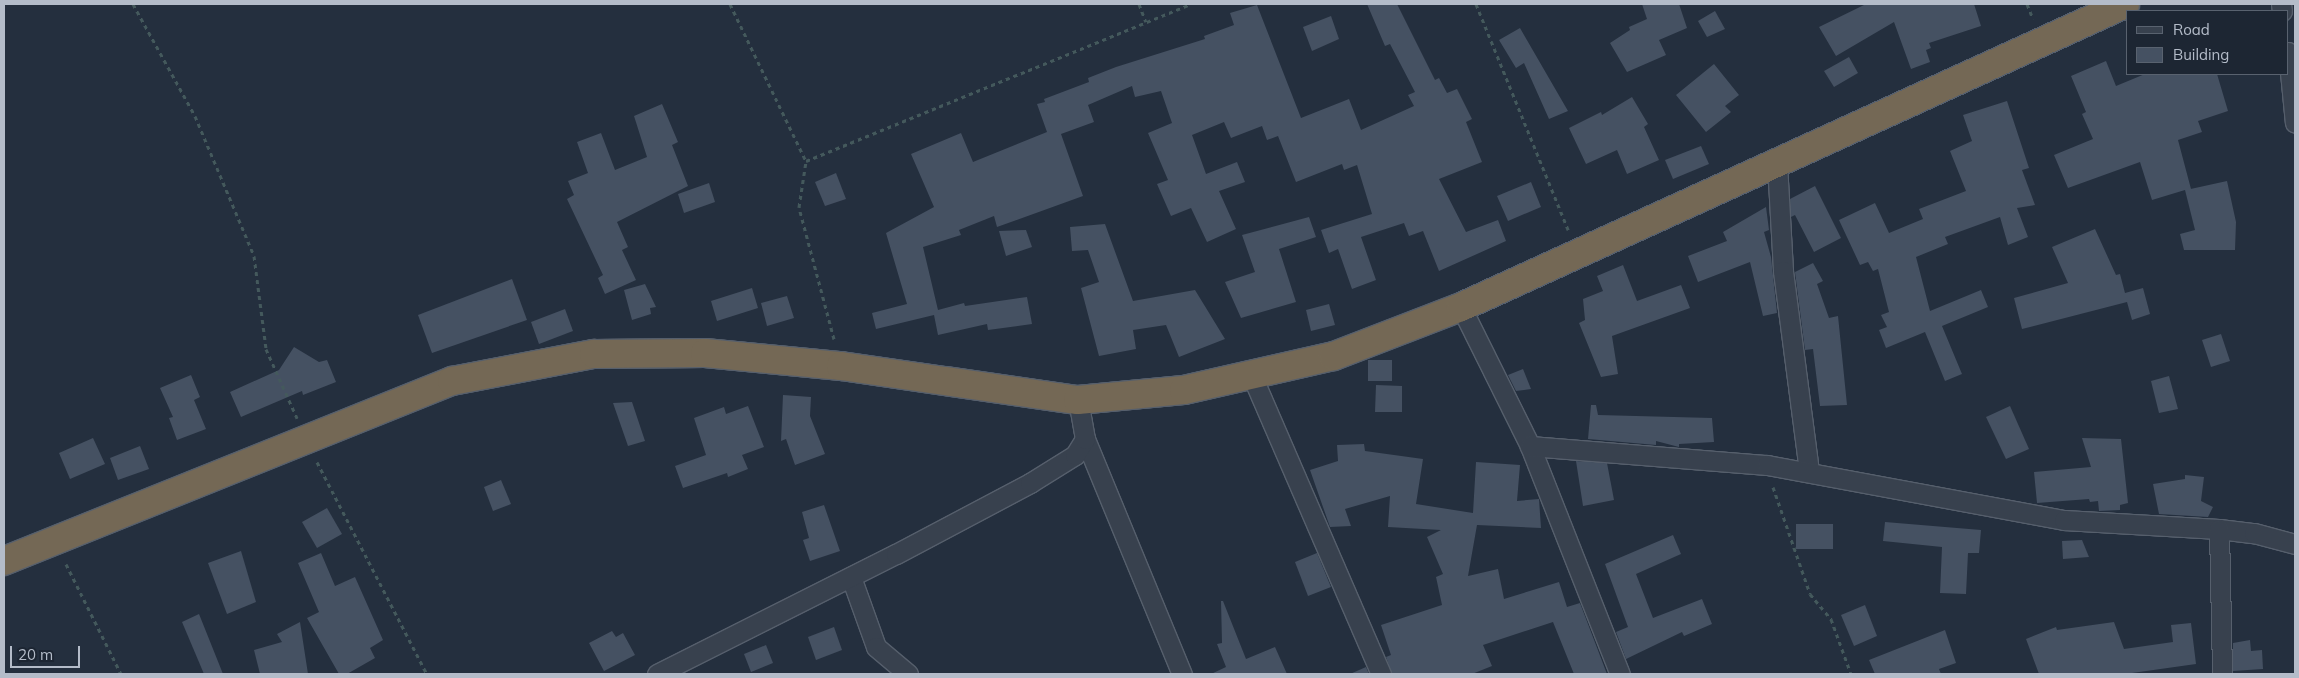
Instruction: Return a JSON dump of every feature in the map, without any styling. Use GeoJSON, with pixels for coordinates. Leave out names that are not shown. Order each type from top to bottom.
{"type":"FeatureCollection","features":[{"type":"Feature","properties":{"kind":"highway"},"geometry":{"type":"LineString","coordinates":[[4,561],[452,382],[594,354],[705,353],[841,366],[1078,400],[1184,390],[1334,356],[1461,307],[2125,4]]}},
{"type":"Feature","properties":{"kind":"street"},"geometry":{"type":"LineString","coordinates":[[2289,62],[2295,123]]}},
{"type":"Feature","properties":{"kind":"street"},"geometry":{"type":"LineString","coordinates":[[1777,163],[1783,271],[1809,471]]}},
{"type":"Feature","properties":{"kind":"street"},"geometry":{"type":"LineString","coordinates":[[1461,307],[1530,446],[1620,674]]}},
{"type":"Feature","properties":{"kind":"street"},"geometry":{"type":"LineString","coordinates":[[1252,376],[1381,674]]}},
{"type":"Feature","properties":{"kind":"street"},"geometry":{"type":"LineString","coordinates":[[1078,400],[1085,439],[1182,674]]}},
{"type":"Feature","properties":{"kind":"street"},"geometry":{"type":"LineString","coordinates":[[657,674],[851,577],[1030,483],[1075,455],[1085,439]]}},
{"type":"Feature","properties":{"kind":"street"},"geometry":{"type":"LineString","coordinates":[[1530,446],[1809,471],[2064,520],[2219,529],[2254,533],[2295,544]]}},
{"type":"Feature","properties":{"kind":"street"},"geometry":{"type":"LineString","coordinates":[[2219,529],[2222,674]]}},
{"type":"Feature","properties":{"kind":"street"},"geometry":{"type":"LineString","coordinates":[[851,577],[876,647],[908,674]]}},
{"type":"Feature","properties":{"kind":"path"},"geometry":{"type":"LineString","coordinates":[[133,4],[195,116],[254,256],[266,349],[335,500],[379,578],[427,674]]}},
{"type":"Feature","properties":{"kind":"path"},"geometry":{"type":"LineString","coordinates":[[730,4],[806,161],[799,207],[841,366]]}},
{"type":"Feature","properties":{"kind":"path"},"geometry":{"type":"LineString","coordinates":[[1138,4],[1146,22]]}},
{"type":"Feature","properties":{"kind":"path"},"geometry":{"type":"LineString","coordinates":[[806,161],[1191,4]]}},
{"type":"Feature","properties":{"kind":"path"},"geometry":{"type":"LineString","coordinates":[[1476,4],[1578,254]]}},
{"type":"Feature","properties":{"kind":"path"},"geometry":{"type":"LineString","coordinates":[[1767,466],[1788,537],[1810,594],[1831,620],[1850,674]]}},
{"type":"Feature","properties":{"kind":"path"},"geometry":{"type":"LineString","coordinates":[[54,541],[121,674]]}},
{"type":"Feature","properties":{"kind":"building"},"geometry":{"type":"Polygon","coordinates":[[[1367,4],[1397,4],[1435,80],[1439,78],[1447,93],[1457,89],[1472,119],[1466,122],[1482,162],[1439,179],[1466,232],[1498,220],[1506,241],[1439,271],[1423,231],[1409,236],[1404,223],[1361,237],[1376,280],[1352,289],[1338,249],[1329,253],[1321,230],[1372,214],[1357,165],[1344,170],[1342,164],[1296,182],[1278,136],[1267,140],[1262,126],[1231,138],[1224,122],[1192,135],[1206,174],[1237,162],[1245,182],[1219,191],[1236,229],[1207,242],[1191,208],[1171,216],[1157,184],[1168,180],[1148,133],[1172,123],[1161,91],[1135,97],[1132,86],[1088,105],[1094,122],[1061,134],[1083,196],[997,227],[994,216],[959,230],[961,235],[923,247],[938,310],[964,303],[965,306],[1027,297],[1032,324],[988,330],[987,324],[938,335],[934,315],[876,329],[872,313],[907,304],[886,233],[934,207],[911,154],[961,133],[973,162],[1047,132],[1037,104],[1045,102],[1044,99],[1089,82],[1088,78],[1116,67],[1205,39],[1204,36],[1234,25],[1230,13],[1257,5],[1301,118],[1349,99],[1361,130],[1414,106],[1408,95],[1415,92],[1390,44],[1385,46],[1367,4]]]}},
{"type":"Feature","properties":{"kind":"building"},"geometry":{"type":"Polygon","coordinates":[[[1642,4],[1679,4],[1687,28],[1659,40],[1666,55],[1627,72],[1610,43],[1630,30],[1629,27],[1647,19],[1642,4]]]}},
{"type":"Feature","properties":{"kind":"building"},"geometry":{"type":"Polygon","coordinates":[[[1866,4],[1974,4],[1981,26],[1929,43],[1931,48],[1926,50],[1930,62],[1911,69],[1894,22],[1836,56],[1819,27],[1866,4]]]}},
{"type":"Feature","properties":{"kind":"building"},"geometry":{"type":"Polygon","coordinates":[[[1715,11],[1725,29],[1707,37],[1698,21],[1715,11]]]}},
{"type":"Feature","properties":{"kind":"building"},"geometry":{"type":"Polygon","coordinates":[[[1331,16],[1339,39],[1312,51],[1303,27],[1331,16]]]}},
{"type":"Feature","properties":{"kind":"building"},"geometry":{"type":"Polygon","coordinates":[[[1520,28],[1568,111],[1549,119],[1524,63],[1516,68],[1499,40],[1520,28]]]}},
{"type":"Feature","properties":{"kind":"building"},"geometry":{"type":"Polygon","coordinates":[[[1849,57],[1858,73],[1834,87],[1824,71],[1849,57]]]}},
{"type":"Feature","properties":{"kind":"building"},"geometry":{"type":"Polygon","coordinates":[[[2106,61],[2116,86],[2143,75],[2217,75],[2228,111],[2198,121],[2202,132],[2178,140],[2191,189],[2227,181],[2236,222],[2235,250],[2184,250],[2180,234],[2195,230],[2185,190],[2152,200],[2140,162],[2068,188],[2054,155],[2093,139],[2082,114],[2086,112],[2071,76],[2106,61]]]}},
{"type":"Feature","properties":{"kind":"building"},"geometry":{"type":"Polygon","coordinates":[[[1714,64],[1739,95],[1725,106],[1731,112],[1706,132],[1676,95],[1714,64]]]}},
{"type":"Feature","properties":{"kind":"building"},"geometry":{"type":"Polygon","coordinates":[[[1632,97],[1648,124],[1644,127],[1659,160],[1627,174],[1617,150],[1586,164],[1569,128],[1601,112],[1602,115],[1632,97]]]}},
{"type":"Feature","properties":{"kind":"building"},"geometry":{"type":"Polygon","coordinates":[[[2007,101],[2029,168],[2022,170],[2035,205],[2017,208],[2028,237],[2008,245],[2000,217],[1945,237],[1948,244],[1916,257],[1930,311],[1981,290],[1988,307],[1942,326],[1962,374],[1945,381],[1925,332],[1886,348],[1879,330],[1887,327],[1881,315],[1889,312],[1878,269],[1873,271],[1868,262],[1860,265],[1839,220],[1875,203],[1889,233],[1923,219],[1919,209],[1966,191],[1950,151],[1972,141],[1963,115],[2007,101]]]}},
{"type":"Feature","properties":{"kind":"building"},"geometry":{"type":"Polygon","coordinates":[[[662,104],[678,142],[672,145],[688,186],[617,222],[628,247],[622,250],[636,280],[605,294],[598,278],[603,275],[567,199],[574,195],[568,181],[588,173],[577,142],[601,133],[615,170],[647,157],[634,116],[662,104]]]}},
{"type":"Feature","properties":{"kind":"building"},"geometry":{"type":"Polygon","coordinates":[[[1701,146],[1709,164],[1673,179],[1665,160],[1701,146]]]}},
{"type":"Feature","properties":{"kind":"building"},"geometry":{"type":"Polygon","coordinates":[[[836,173],[846,199],[825,206],[815,182],[836,173]]]}},
{"type":"Feature","properties":{"kind":"building"},"geometry":{"type":"Polygon","coordinates":[[[1531,182],[1541,207],[1508,221],[1497,196],[1531,182]]]}},
{"type":"Feature","properties":{"kind":"building"},"geometry":{"type":"Polygon","coordinates":[[[709,183],[715,202],[684,213],[678,194],[709,183]]]}},
{"type":"Feature","properties":{"kind":"building"},"geometry":{"type":"Polygon","coordinates":[[[1815,186],[1841,238],[1814,252],[1795,215],[1791,217],[1790,199],[1815,186]]]}},
{"type":"Feature","properties":{"kind":"building"},"geometry":{"type":"Polygon","coordinates":[[[1766,207],[1769,230],[1764,232],[1771,257],[1777,313],[1763,316],[1750,262],[1698,282],[1688,256],[1727,241],[1723,232],[1766,207]]]}},
{"type":"Feature","properties":{"kind":"building"},"geometry":{"type":"Polygon","coordinates":[[[1309,217],[1316,237],[1279,249],[1296,302],[1241,318],[1225,282],[1255,272],[1242,235],[1309,217]]]}},
{"type":"Feature","properties":{"kind":"building"},"geometry":{"type":"Polygon","coordinates":[[[1105,224],[1133,301],[1195,290],[1225,339],[1179,357],[1166,325],[1133,330],[1136,349],[1099,356],[1081,288],[1099,282],[1088,250],[1072,251],[1070,227],[1105,224]]]}},
{"type":"Feature","properties":{"kind":"building"},"geometry":{"type":"Polygon","coordinates":[[[2095,229],[2116,275],[2120,274],[2125,293],[2143,288],[2150,314],[2132,320],[2127,302],[2022,329],[2014,298],[2068,283],[2052,247],[2095,229]]]}},
{"type":"Feature","properties":{"kind":"building"},"geometry":{"type":"Polygon","coordinates":[[[1026,230],[1032,247],[1006,256],[999,231],[1026,230]]]}},
{"type":"Feature","properties":{"kind":"building"},"geometry":{"type":"Polygon","coordinates":[[[1813,263],[1823,281],[1817,284],[1829,318],[1838,316],[1847,405],[1820,406],[1813,349],[1805,350],[1795,272],[1813,263]]]}},
{"type":"Feature","properties":{"kind":"building"},"geometry":{"type":"Polygon","coordinates":[[[1623,265],[1637,301],[1681,285],[1690,308],[1612,336],[1618,374],[1601,377],[1579,323],[1585,320],[1583,299],[1603,291],[1597,276],[1623,265]]]}},
{"type":"Feature","properties":{"kind":"building"},"geometry":{"type":"Polygon","coordinates":[[[512,279],[527,320],[432,353],[418,315],[512,279]]]}},
{"type":"Feature","properties":{"kind":"building"},"geometry":{"type":"Polygon","coordinates":[[[645,284],[656,307],[650,308],[651,314],[632,320],[624,290],[645,284]]]}},
{"type":"Feature","properties":{"kind":"building"},"geometry":{"type":"Polygon","coordinates":[[[752,288],[758,308],[717,321],[711,301],[752,288]]]}},
{"type":"Feature","properties":{"kind":"building"},"geometry":{"type":"Polygon","coordinates":[[[787,296],[794,318],[767,326],[761,303],[787,296]]]}},
{"type":"Feature","properties":{"kind":"building"},"geometry":{"type":"Polygon","coordinates":[[[1329,304],[1335,325],[1311,331],[1306,310],[1329,304]]]}},
{"type":"Feature","properties":{"kind":"building"},"geometry":{"type":"Polygon","coordinates":[[[565,309],[573,331],[539,344],[531,322],[565,309]]]}},
{"type":"Feature","properties":{"kind":"building"},"geometry":{"type":"Polygon","coordinates":[[[2221,334],[2230,361],[2211,367],[2202,340],[2221,334]]]}},
{"type":"Feature","properties":{"kind":"building"},"geometry":{"type":"Polygon","coordinates":[[[294,347],[319,362],[327,360],[336,382],[303,395],[302,391],[241,417],[230,392],[279,370],[294,347]]]}},
{"type":"Feature","properties":{"kind":"building"},"geometry":{"type":"Polygon","coordinates":[[[1368,360],[1392,360],[1392,381],[1368,381],[1368,360]]]}},
{"type":"Feature","properties":{"kind":"building"},"geometry":{"type":"Polygon","coordinates":[[[1523,369],[1531,389],[1516,391],[1508,375],[1523,369]]]}},
{"type":"Feature","properties":{"kind":"building"},"geometry":{"type":"Polygon","coordinates":[[[191,375],[200,397],[194,400],[206,429],[177,440],[169,418],[173,417],[160,388],[191,375]]]}},
{"type":"Feature","properties":{"kind":"building"},"geometry":{"type":"Polygon","coordinates":[[[2169,376],[2178,409],[2159,413],[2151,381],[2169,376]]]}},
{"type":"Feature","properties":{"kind":"building"},"geometry":{"type":"Polygon","coordinates":[[[1376,385],[1402,386],[1402,412],[1375,412],[1376,385]]]}},
{"type":"Feature","properties":{"kind":"building"},"geometry":{"type":"Polygon","coordinates":[[[783,395],[811,397],[810,416],[825,454],[795,465],[786,439],[781,441],[783,395]]]}},
{"type":"Feature","properties":{"kind":"building"},"geometry":{"type":"Polygon","coordinates":[[[632,402],[645,441],[628,446],[613,403],[632,402]]]}},
{"type":"Feature","properties":{"kind":"building"},"geometry":{"type":"Polygon","coordinates":[[[1591,405],[1596,405],[1598,415],[1712,418],[1714,442],[1679,444],[1679,447],[1656,441],[1656,445],[1588,439],[1591,405]]]}},
{"type":"Feature","properties":{"kind":"building"},"geometry":{"type":"Polygon","coordinates":[[[748,406],[764,447],[742,455],[748,469],[728,477],[727,473],[683,488],[675,466],[706,455],[694,418],[724,407],[726,414],[748,406]]]}},
{"type":"Feature","properties":{"kind":"building"},"geometry":{"type":"Polygon","coordinates":[[[2010,406],[2029,449],[2006,459],[1986,417],[2010,406]]]}},
{"type":"Feature","properties":{"kind":"building"},"geometry":{"type":"Polygon","coordinates":[[[93,438],[105,464],[70,479],[59,453],[93,438]]]}},
{"type":"Feature","properties":{"kind":"building"},"geometry":{"type":"Polygon","coordinates":[[[2082,438],[2121,439],[2128,503],[2120,505],[2120,510],[2099,511],[2098,501],[2090,502],[2089,499],[2037,503],[2034,472],[2091,467],[2082,438]]]}},
{"type":"Feature","properties":{"kind":"building"},"geometry":{"type":"Polygon","coordinates":[[[1364,444],[1365,451],[1423,459],[1416,504],[1473,513],[1476,462],[1520,465],[1517,501],[1539,499],[1541,528],[1477,525],[1468,576],[1498,569],[1504,599],[1559,582],[1567,607],[1580,603],[1607,674],[1574,674],[1553,622],[1483,645],[1492,666],[1472,674],[1392,674],[1386,657],[1391,655],[1381,625],[1442,605],[1436,577],[1443,574],[1427,537],[1441,530],[1388,527],[1390,496],[1345,509],[1351,526],[1330,527],[1310,470],[1338,461],[1337,445],[1364,444]]]}},
{"type":"Feature","properties":{"kind":"building"},"geometry":{"type":"Polygon","coordinates":[[[140,446],[149,469],[118,480],[110,458],[140,446]]]}},
{"type":"Feature","properties":{"kind":"building"},"geometry":{"type":"Polygon","coordinates":[[[1576,461],[1607,463],[1614,500],[1583,506],[1576,461]]]}},
{"type":"Feature","properties":{"kind":"building"},"geometry":{"type":"Polygon","coordinates":[[[2185,475],[2204,477],[2201,501],[2213,507],[2208,517],[2159,514],[2153,484],[2185,479],[2185,475]]]}},
{"type":"Feature","properties":{"kind":"building"},"geometry":{"type":"Polygon","coordinates":[[[501,480],[511,504],[493,511],[484,487],[501,480]]]}},
{"type":"Feature","properties":{"kind":"building"},"geometry":{"type":"Polygon","coordinates":[[[824,505],[840,551],[810,561],[803,540],[809,538],[802,512],[824,505]]]}},
{"type":"Feature","properties":{"kind":"building"},"geometry":{"type":"Polygon","coordinates":[[[327,508],[342,534],[317,548],[302,522],[327,508]]]}},
{"type":"Feature","properties":{"kind":"building"},"geometry":{"type":"Polygon","coordinates":[[[1885,522],[1981,530],[1979,553],[1968,553],[1966,594],[1940,593],[1942,547],[1883,541],[1885,522]]]}},
{"type":"Feature","properties":{"kind":"building"},"geometry":{"type":"Polygon","coordinates":[[[1796,524],[1833,524],[1833,549],[1796,549],[1796,524]]]}},
{"type":"Feature","properties":{"kind":"building"},"geometry":{"type":"Polygon","coordinates":[[[1673,535],[1681,554],[1636,574],[1653,618],[1702,599],[1712,624],[1684,636],[1682,632],[1626,659],[1616,632],[1628,627],[1605,564],[1673,535]]]}},
{"type":"Feature","properties":{"kind":"building"},"geometry":{"type":"Polygon","coordinates":[[[2082,540],[2089,557],[2063,559],[2062,541],[2082,540]]]}},
{"type":"Feature","properties":{"kind":"building"},"geometry":{"type":"Polygon","coordinates":[[[241,551],[256,602],[227,614],[208,563],[241,551]]]}},
{"type":"Feature","properties":{"kind":"building"},"geometry":{"type":"Polygon","coordinates":[[[321,553],[335,586],[355,577],[383,640],[370,648],[375,658],[347,674],[339,674],[307,618],[319,612],[298,563],[321,553]]]}},
{"type":"Feature","properties":{"kind":"building"},"geometry":{"type":"Polygon","coordinates":[[[1317,553],[1331,587],[1308,596],[1295,562],[1317,553]]]}},
{"type":"Feature","properties":{"kind":"building"},"geometry":{"type":"Polygon","coordinates":[[[1221,601],[1223,601],[1246,659],[1275,647],[1287,674],[1211,674],[1226,667],[1217,644],[1222,643],[1221,601]]]}},
{"type":"Feature","properties":{"kind":"building"},"geometry":{"type":"Polygon","coordinates":[[[1865,605],[1877,636],[1854,646],[1841,615],[1865,605]]]}},
{"type":"Feature","properties":{"kind":"building"},"geometry":{"type":"Polygon","coordinates":[[[199,614],[223,674],[204,674],[182,622],[199,614]]]}},
{"type":"Feature","properties":{"kind":"building"},"geometry":{"type":"Polygon","coordinates":[[[300,622],[308,674],[260,674],[254,650],[282,642],[277,634],[300,622]]]}},
{"type":"Feature","properties":{"kind":"building"},"geometry":{"type":"Polygon","coordinates":[[[2114,622],[2124,649],[2173,642],[2171,625],[2191,623],[2196,664],[2125,674],[2039,674],[2026,639],[2056,627],[2057,630],[2114,622]]]}},
{"type":"Feature","properties":{"kind":"building"},"geometry":{"type":"Polygon","coordinates":[[[834,627],[842,650],[816,660],[808,637],[834,627]]]}},
{"type":"Feature","properties":{"kind":"building"},"geometry":{"type":"Polygon","coordinates":[[[1945,630],[1956,663],[1939,669],[1941,674],[1875,674],[1869,660],[1945,630]]]}},
{"type":"Feature","properties":{"kind":"building"},"geometry":{"type":"Polygon","coordinates":[[[612,631],[616,637],[623,633],[635,655],[604,671],[589,643],[612,631]]]}},
{"type":"Feature","properties":{"kind":"building"},"geometry":{"type":"Polygon","coordinates":[[[2250,640],[2251,651],[2262,650],[2263,669],[2233,671],[2233,643],[2250,640]]]}},
{"type":"Feature","properties":{"kind":"building"},"geometry":{"type":"Polygon","coordinates":[[[766,645],[773,663],[751,672],[744,654],[766,645]]]}},
{"type":"Feature","properties":{"kind":"building"},"geometry":{"type":"Polygon","coordinates":[[[1366,667],[1369,674],[1350,674],[1366,667]]]}}]}
